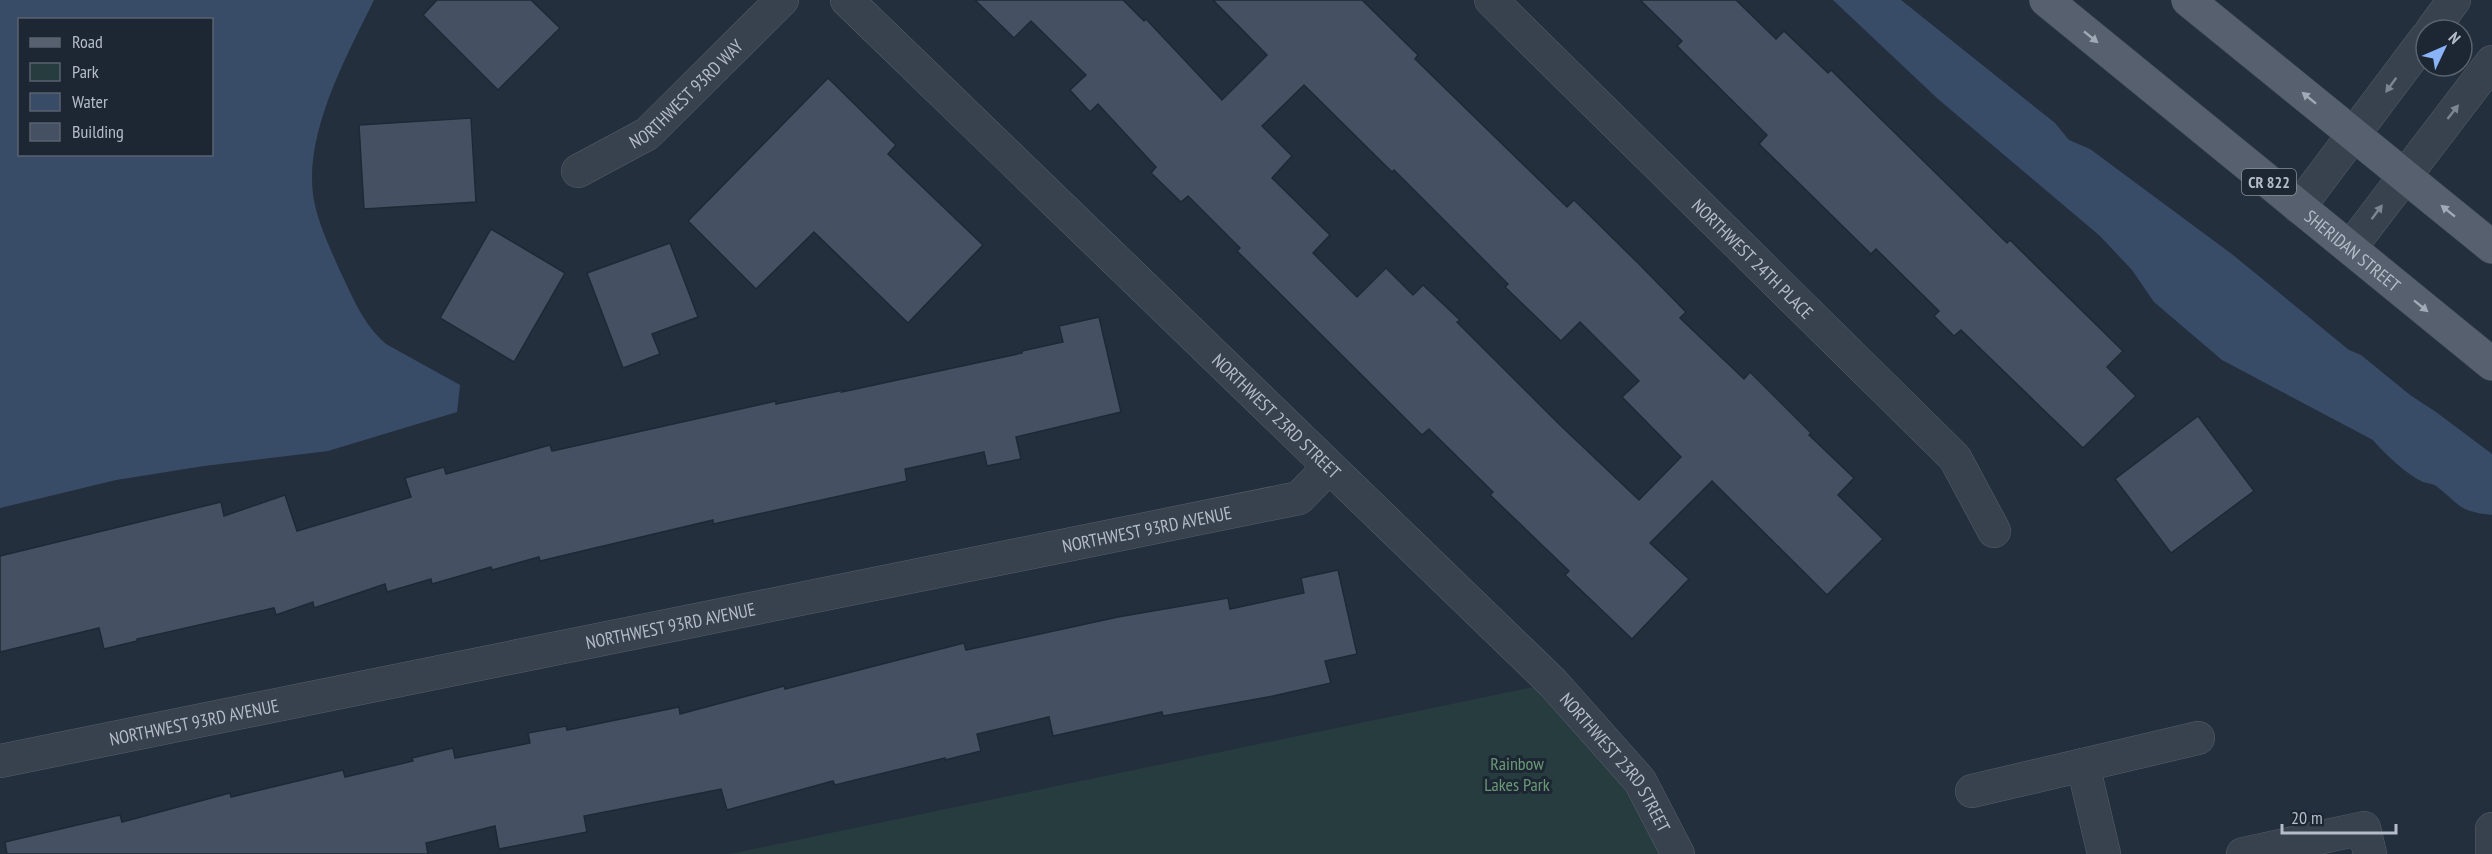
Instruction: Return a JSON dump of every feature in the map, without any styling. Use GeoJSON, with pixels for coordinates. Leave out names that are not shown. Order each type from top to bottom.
{"type":"FeatureCollection","features":[{"type":"Feature","properties":{"kind":"main road","name":"SHERIDAN STREET"},"geometry":{"type":"LineString","coordinates":[[2046,0],[2492,364]]}},
{"type":"Feature","properties":{"kind":"main road"},"geometry":{"type":"LineString","coordinates":[[2188,0],[2492,247]]}},
{"type":"Feature","properties":{"kind":"street","name":"NORTHWEST 93RD WAY"},"geometry":{"type":"LineString","coordinates":[[578,171],[647,134],[782,0]]}},
{"type":"Feature","properties":{"kind":"street","name":"NORTHWEST 23RD STREET"},"geometry":{"type":"LineString","coordinates":[[848,0],[1553,683],[1609,743],[1640,781],[1677,854]]}},
{"type":"Feature","properties":{"kind":"street","name":"NORTHWEST 24TH PLACE"},"geometry":{"type":"LineString","coordinates":[[1491,0],[1955,458],[1994,531]]}},
{"type":"Feature","properties":{"kind":"street"},"geometry":{"type":"LineString","coordinates":[[2441,18],[2454,0]]}},
{"type":"Feature","properties":{"kind":"street"},"geometry":{"type":"LineString","coordinates":[[2300,207],[2414,54]]}},
{"type":"Feature","properties":{"kind":"street"},"geometry":{"type":"LineString","coordinates":[[2350,248],[2492,62]]}},
{"type":"Feature","properties":{"kind":"street","name":"NORTHWEST 93RD AVENUE"},"geometry":{"type":"LineString","coordinates":[[0,761],[1299,498],[1329,467]]}},
{"type":"Feature","properties":{"kind":"street"},"geometry":{"type":"LineString","coordinates":[[1972,791],[2198,738]]}},
{"type":"Feature","properties":{"kind":"street"},"geometry":{"type":"LineString","coordinates":[[2083,765],[2104,854]]}},
{"type":"Feature","properties":{"kind":"street"},"geometry":{"type":"LineString","coordinates":[[2243,854],[2364,828],[2370,854]]}},
{"type":"Feature","properties":{"kind":"street"},"geometry":{"type":"LineString","coordinates":[[2492,829],[2492,854]]}},
{"type":"Feature","properties":{"kind":"green space","name":"Rainbow Lakes Park"},"geometry":{"type":"Polygon","coordinates":[[[1553,683],[1678,854],[729,854],[1553,683]]]}},
{"type":"Feature","properties":{"kind":"water"},"geometry":{"type":"Polygon","coordinates":[[[0,0],[374,0],[330,94],[322,119],[315,145],[312,170],[315,204],[332,253],[354,301],[371,328],[386,344],[460,385],[457,412],[328,451],[204,466],[116,480],[0,508],[0,0]]]}},
{"type":"Feature","properties":{"kind":"water"},"geometry":{"type":"Polygon","coordinates":[[[1833,0],[1901,0],[2055,123],[2069,140],[2090,149],[2233,255],[2349,350],[2361,355],[2410,395],[2492,454],[2492,515],[2465,509],[2433,484],[2423,482],[2403,469],[2373,440],[2222,360],[2154,302],[2132,270],[2100,236],[1938,99],[1833,0]]]}},
{"type":"Feature","properties":{"kind":"building"},"geometry":{"type":"Polygon","coordinates":[[[437,0],[531,0],[560,28],[498,90],[423,15],[437,0]]]}},
{"type":"Feature","properties":{"kind":"building"},"geometry":{"type":"Polygon","coordinates":[[[975,0],[1123,0],[1144,21],[1146,19],[1222,100],[1267,55],[1213,0],[1362,0],[1418,55],[1415,59],[1567,207],[1574,200],[1638,263],[1686,312],[1680,318],[1744,379],[1750,372],[1811,433],[1809,435],[1854,478],[1838,495],[1883,539],[1827,595],[1712,481],[1650,543],[1689,579],[1632,639],[1565,575],[1569,571],[1490,495],[1493,492],[1429,429],[1422,435],[1237,251],[1240,248],[1188,196],[1181,202],[1151,173],[1156,167],[1098,104],[1090,112],[1070,90],[1086,75],[1031,21],[1014,38],[975,0]],[[1304,85],[1262,126],[1292,156],[1272,178],[1330,235],[1313,253],[1357,297],[1386,268],[1413,295],[1423,285],[1460,320],[1457,322],[1559,424],[1639,500],[1681,457],[1622,397],[1639,381],[1580,322],[1561,341],[1505,287],[1508,284],[1394,170],[1392,172],[1304,85]]]}},
{"type":"Feature","properties":{"kind":"building"},"geometry":{"type":"Polygon","coordinates":[[[1640,0],[1736,0],[1776,39],[1784,31],[1828,73],[1831,70],[2007,243],[2010,240],[2123,351],[2107,367],[2136,396],[2083,448],[1961,330],[1954,336],[1934,316],[1939,311],[1876,249],[1871,254],[1759,144],[1767,135],[1677,46],[1682,41],[1640,0]]]}},
{"type":"Feature","properties":{"kind":"building"},"geometry":{"type":"Polygon","coordinates":[[[828,78],[896,145],[888,154],[983,245],[908,323],[814,232],[756,289],[688,221],[828,78]]]}},
{"type":"Feature","properties":{"kind":"building"},"geometry":{"type":"Polygon","coordinates":[[[471,118],[476,202],[364,209],[359,125],[471,118]]]}},
{"type":"Feature","properties":{"kind":"building"},"geometry":{"type":"Polygon","coordinates":[[[491,229],[565,273],[514,362],[440,318],[491,229]]]}},
{"type":"Feature","properties":{"kind":"building"},"geometry":{"type":"Polygon","coordinates":[[[670,243],[698,317],[652,334],[660,354],[623,368],[587,273],[670,243]]]}},
{"type":"Feature","properties":{"kind":"building"},"geometry":{"type":"Polygon","coordinates":[[[1099,317],[1121,412],[1016,437],[1021,459],[987,466],[984,452],[905,469],[907,481],[713,524],[713,520],[540,561],[539,557],[492,570],[491,567],[432,584],[431,579],[387,592],[385,584],[314,608],[313,602],[276,615],[274,608],[137,639],[137,641],[104,649],[99,628],[0,652],[0,556],[221,502],[224,516],[285,495],[297,531],[411,497],[405,478],[444,467],[446,474],[550,445],[552,451],[776,401],[776,404],[844,390],[842,392],[1022,353],[1022,351],[1063,342],[1059,326],[1099,317]]]}},
{"type":"Feature","properties":{"kind":"building"},"geometry":{"type":"Polygon","coordinates":[[[2198,416],[2254,491],[2171,553],[2115,479],[2198,416]]]}},
{"type":"Feature","properties":{"kind":"building"},"geometry":{"type":"Polygon","coordinates":[[[1338,570],[1357,654],[1325,661],[1331,683],[1273,696],[1163,716],[1162,712],[1053,736],[1049,717],[977,734],[981,751],[945,760],[945,758],[835,785],[833,781],[727,810],[721,789],[584,816],[587,832],[499,849],[495,826],[426,843],[428,854],[7,854],[5,842],[120,815],[122,822],[230,793],[231,797],[343,770],[345,777],[413,761],[412,758],[453,748],[455,758],[530,743],[528,733],[566,726],[567,730],[679,707],[680,714],[784,686],[785,689],[964,643],[966,650],[1118,617],[1228,598],[1230,609],[1304,593],[1301,578],[1338,570]]]}}]}
